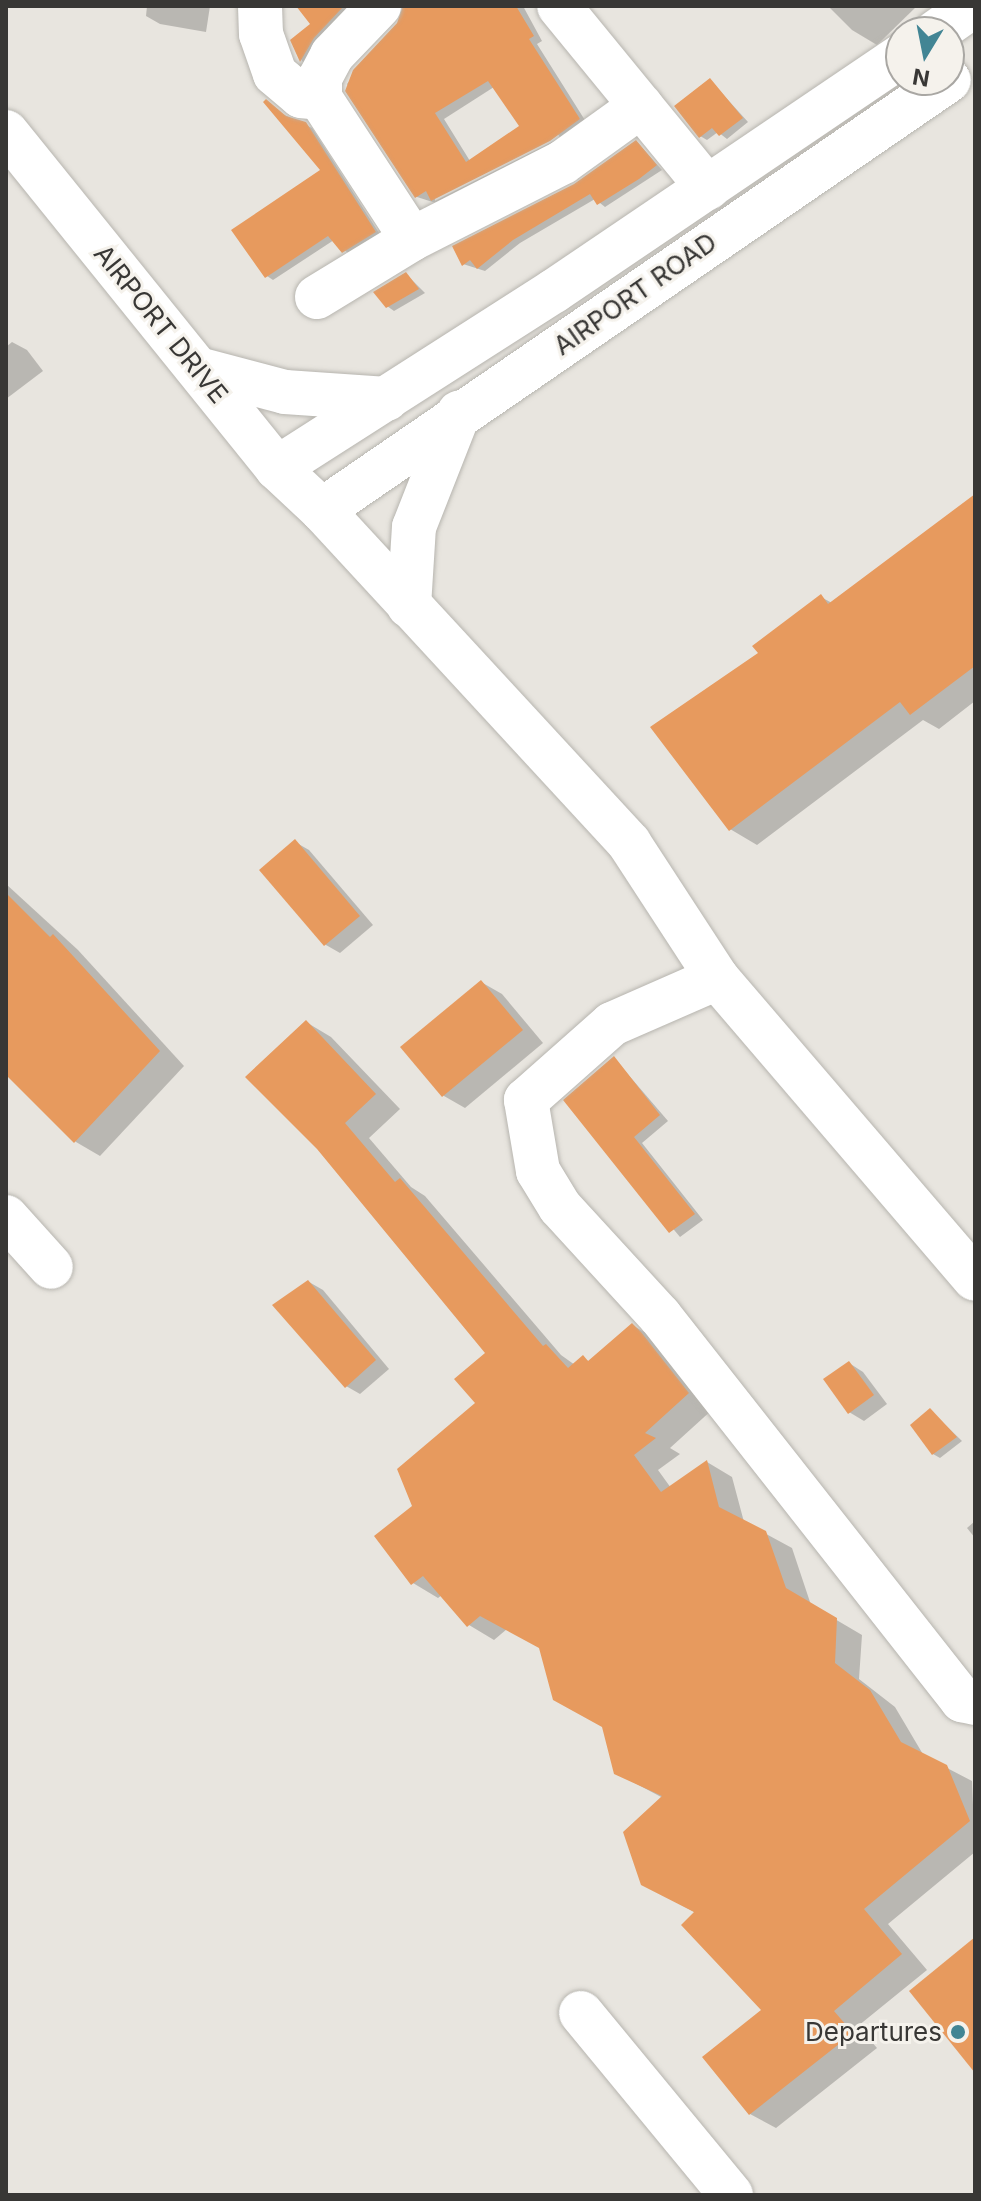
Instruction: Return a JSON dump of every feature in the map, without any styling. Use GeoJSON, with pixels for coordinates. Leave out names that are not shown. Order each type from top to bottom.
{"type":"FeatureCollection","features":[{"type":"Feature","properties":{"kind":"main road"},"geometry":{"type":"LineString","coordinates":[[260,6],[261,34],[275,74],[301,96],[320,98]]}},
{"type":"Feature","properties":{"kind":"main road"},"geometry":{"type":"LineString","coordinates":[[379,6],[332,55],[320,78],[320,98],[412,239]]}},
{"type":"Feature","properties":{"kind":"main road"},"geometry":{"type":"LineString","coordinates":[[559,6],[708,188]]}},
{"type":"Feature","properties":{"kind":"main road","name":"AIRPORT ROAD"},"geometry":{"type":"LineString","coordinates":[[277,468],[708,188],[885,67]]}},
{"type":"Feature","properties":{"kind":"main road","name":"AIRPORT ROAD"},"geometry":{"type":"LineString","coordinates":[[322,510],[460,411],[925,96]]}},
{"type":"Feature","properties":{"kind":"main road"},"geometry":{"type":"LineString","coordinates":[[317,297],[412,239],[563,162],[641,106]]}},
{"type":"Feature","properties":{"kind":"main road","name":"AIRPORT DRIVE"},"geometry":{"type":"LineString","coordinates":[[6,132],[277,468],[322,510],[629,843],[717,978],[975,1279]]}},
{"type":"Feature","properties":{"kind":"main road"},"geometry":{"type":"LineString","coordinates":[[198,369],[285,392],[387,399]]}},
{"type":"Feature","properties":{"kind":"main road"},"geometry":{"type":"LineString","coordinates":[[409,606],[414,527],[460,411]]}},
{"type":"Feature","properties":{"kind":"main road"},"geometry":{"type":"LineString","coordinates":[[717,978],[612,1024],[526,1100],[538,1171],[560,1207],[670,1328],[962,1700],[975,1703]]}},
{"type":"Feature","properties":{"kind":"main road"},"geometry":{"type":"LineString","coordinates":[[6,1217],[51,1267]]}},
{"type":"Feature","properties":{"kind":"main road"},"geometry":{"type":"LineString","coordinates":[[581,2013],[731,2195]]}},
{"type":"Feature","properties":{"kind":"building"},"geometry":{"type":"Polygon","coordinates":[[[296,6],[344,6],[314,38],[300,62],[290,40],[310,24],[296,6]]]}},
{"type":"Feature","properties":{"kind":"building"},"geometry":{"type":"Polygon","coordinates":[[[403,6],[516,6],[534,36],[529,39],[580,119],[550,141],[431,201],[426,191],[415,198],[345,91],[353,70],[397,23],[403,6]],[[488,81],[435,113],[466,162],[519,126],[488,81]]]}},
{"type":"Feature","properties":{"kind":"building"},"geometry":{"type":"Polygon","coordinates":[[[710,78],[743,118],[719,136],[712,128],[699,138],[674,106],[710,78]]]}},
{"type":"Feature","properties":{"kind":"building"},"geometry":{"type":"Polygon","coordinates":[[[266,99],[286,116],[306,122],[376,232],[342,253],[328,236],[265,278],[231,230],[320,170],[263,102],[266,99]]]}},
{"type":"Feature","properties":{"kind":"building"},"geometry":{"type":"Polygon","coordinates":[[[636,140],[657,165],[639,179],[597,205],[590,194],[513,240],[477,269],[470,260],[462,266],[452,246],[574,184],[636,140]]]}},
{"type":"Feature","properties":{"kind":"building"},"geometry":{"type":"Polygon","coordinates":[[[406,272],[419,289],[386,308],[373,292],[406,272]]]}},
{"type":"Feature","properties":{"kind":"building"},"geometry":{"type":"Polygon","coordinates":[[[975,494],[975,666],[910,715],[900,702],[729,831],[650,727],[758,653],[752,646],[821,594],[828,604],[975,494]]]}},
{"type":"Feature","properties":{"kind":"building"},"geometry":{"type":"Polygon","coordinates":[[[295,839],[360,916],[324,946],[259,870],[295,839]]]}},
{"type":"Feature","properties":{"kind":"building"},"geometry":{"type":"Polygon","coordinates":[[[6,893],[50,937],[53,934],[160,1051],[74,1143],[6,1075],[6,893]]]}},
{"type":"Feature","properties":{"kind":"building"},"geometry":{"type":"Polygon","coordinates":[[[481,980],[523,1030],[442,1097],[400,1047],[481,980]]]}},
{"type":"Feature","properties":{"kind":"building"},"geometry":{"type":"Polygon","coordinates":[[[306,1020],[376,1094],[345,1123],[395,1182],[400,1178],[543,1346],[546,1344],[568,1368],[583,1355],[588,1361],[632,1323],[641,1332],[689,1393],[645,1433],[656,1438],[634,1455],[661,1492],[707,1460],[719,1507],[766,1531],[786,1588],[837,1618],[835,1663],[870,1690],[901,1742],[947,1765],[970,1821],[864,1909],[902,1954],[834,2011],[853,2033],[749,2115],[702,2057],[761,2010],[681,1925],[694,1912],[641,1885],[623,1832],[662,1796],[614,1774],[602,1727],[553,1700],[539,1648],[480,1616],[467,1627],[423,1576],[411,1585],[374,1536],[412,1506],[397,1469],[475,1403],[454,1379],[485,1353],[317,1149],[245,1077],[306,1020]]]}},
{"type":"Feature","properties":{"kind":"building"},"geometry":{"type":"Polygon","coordinates":[[[614,1056],[660,1115],[634,1137],[695,1214],[669,1233],[563,1100],[614,1056]]]}},
{"type":"Feature","properties":{"kind":"building"},"geometry":{"type":"Polygon","coordinates":[[[308,1280],[376,1360],[345,1388],[272,1305],[308,1280]]]}},
{"type":"Feature","properties":{"kind":"building"},"geometry":{"type":"Polygon","coordinates":[[[849,1361],[874,1395],[848,1414],[823,1379],[849,1361]]]}},
{"type":"Feature","properties":{"kind":"building"},"geometry":{"type":"Polygon","coordinates":[[[930,1408],[957,1437],[932,1455],[910,1425],[930,1408]]]}},
{"type":"Feature","properties":{"kind":"building","name":"Departures"},"geometry":{"type":"Polygon","coordinates":[[[975,1937],[975,2073],[909,1991],[975,1937]]]}},
{"type":"Feature","properties":{"kind":"place","name":"Departures"},"geometry":{"type":"Point","coordinates":[958,2032]}}]}
